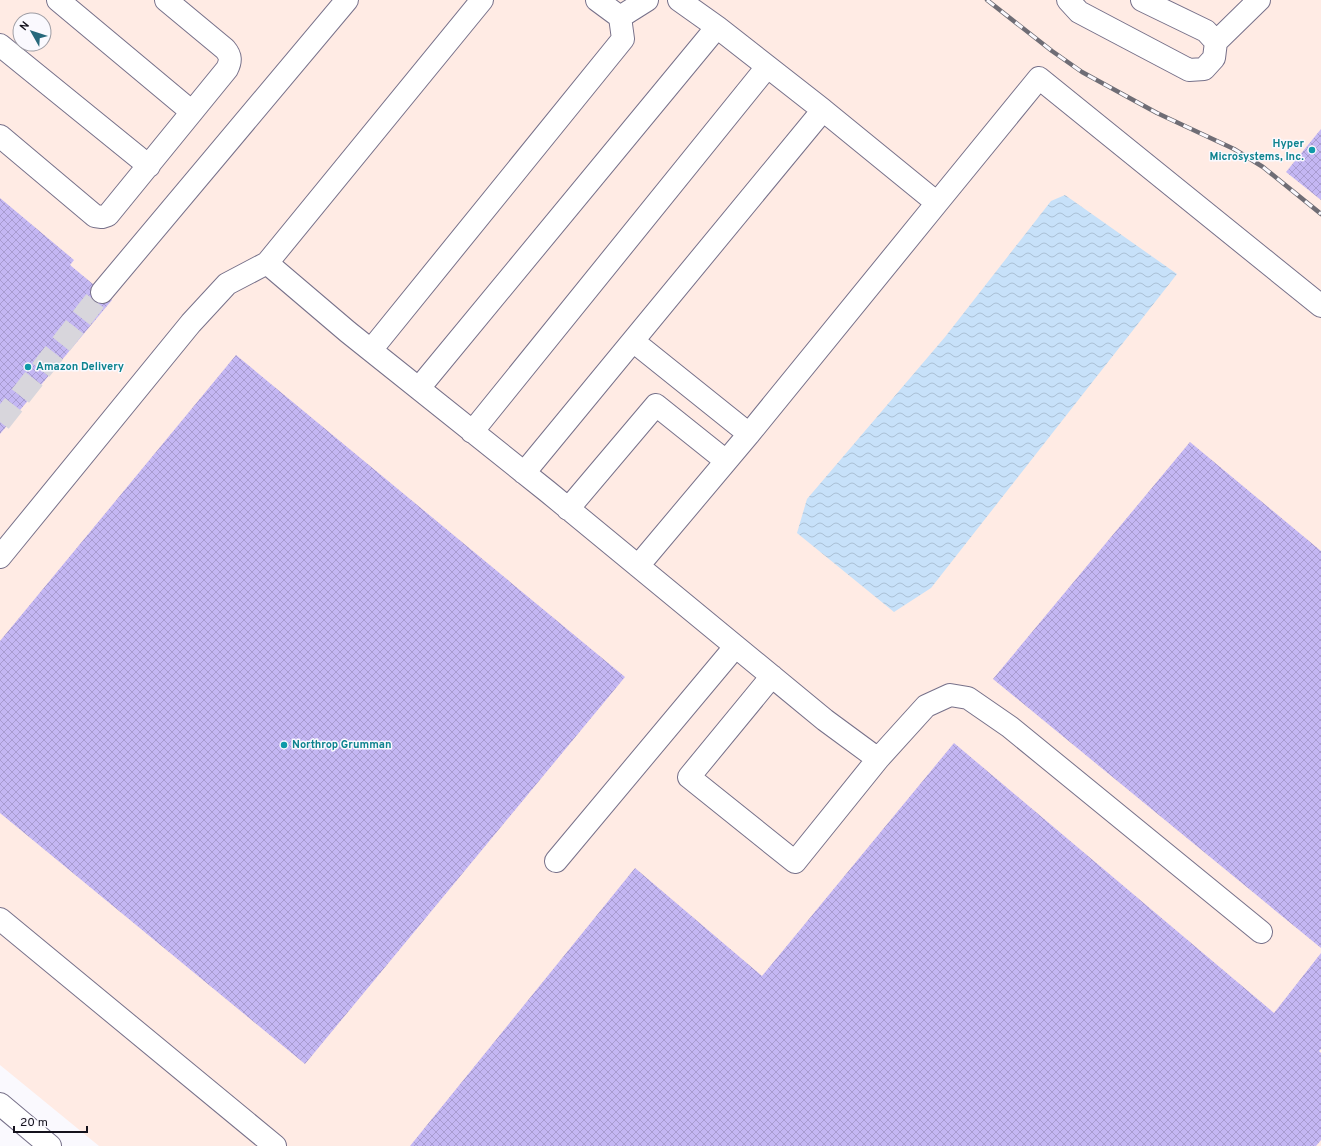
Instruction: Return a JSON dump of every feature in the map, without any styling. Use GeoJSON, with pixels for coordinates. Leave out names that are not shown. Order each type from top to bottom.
{"type":"FeatureCollection","features":[{"type":"Feature","properties":{"kind":"main road"},"geometry":{"type":"LineString","coordinates":[[58,0],[192,112]]}},
{"type":"Feature","properties":{"kind":"main road"},"geometry":{"type":"LineString","coordinates":[[0,136],[95,216],[102,217],[108,215],[227,69],[230,62],[230,55],[225,49],[166,0]]}},
{"type":"Feature","properties":{"kind":"main road"},"geometry":{"type":"LineString","coordinates":[[102,292],[347,0]]}},
{"type":"Feature","properties":{"kind":"main road"},"geometry":{"type":"LineString","coordinates":[[0,557],[191,323],[227,284],[267,263],[482,0]]}},
{"type":"Feature","properties":{"kind":"main road"},"geometry":{"type":"LineString","coordinates":[[371,350],[623,39],[620,17],[597,0]]}},
{"type":"Feature","properties":{"kind":"main road"},"geometry":{"type":"LineString","coordinates":[[620,17],[647,0]]}},
{"type":"Feature","properties":{"kind":"main road"},"geometry":{"type":"LineString","coordinates":[[679,0],[823,110],[937,203]]}},
{"type":"Feature","properties":{"kind":"main road"},"geometry":{"type":"LineString","coordinates":[[1068,0],[1079,12],[1189,70],[1204,69],[1214,58],[1216,42],[1259,0]]}},
{"type":"Feature","properties":{"kind":"main road"},"geometry":{"type":"LineString","coordinates":[[1142,0],[1206,31],[1216,42]]}},
{"type":"Feature","properties":{"kind":"main road"},"geometry":{"type":"LineString","coordinates":[[419,388],[716,27]]}},
{"type":"Feature","properties":{"kind":"main road"},"geometry":{"type":"LineString","coordinates":[[0,45],[149,166]]}},
{"type":"Feature","properties":{"kind":"main road"},"geometry":{"type":"LineString","coordinates":[[472,432],[767,67]]}},
{"type":"Feature","properties":{"kind":"main road"},"geometry":{"type":"LineString","coordinates":[[638,566],[749,434],[1039,78],[1321,306]]}},
{"type":"Feature","properties":{"kind":"main road"},"geometry":{"type":"LineString","coordinates":[[524,473],[823,110]]}},
{"type":"Feature","properties":{"kind":"main road"},"geometry":{"type":"LineString","coordinates":[[267,263],[371,350],[638,566],[735,647],[825,720],[878,759]]}},
{"type":"Feature","properties":{"kind":"main road"},"geometry":{"type":"LineString","coordinates":[[633,341],[749,434]]}},
{"type":"Feature","properties":{"kind":"main road"},"geometry":{"type":"LineString","coordinates":[[568,509],[656,405],[726,461]]}},
{"type":"Feature","properties":{"kind":"main road"},"geometry":{"type":"LineString","coordinates":[[556,861],[735,647]]}},
{"type":"Feature","properties":{"kind":"main road"},"geometry":{"type":"LineString","coordinates":[[772,676],[689,777],[795,862],[878,759],[926,706],[950,695],[968,698],[1010,726],[1261,932]]}},
{"type":"Feature","properties":{"kind":"main road"},"geometry":{"type":"LineString","coordinates":[[0,919],[275,1146]]}},
{"type":"Feature","properties":{"kind":"main road"},"geometry":{"type":"LineString","coordinates":[[0,1104],[50,1146]]}},
{"type":"Feature","properties":{"kind":"shaded area"},"geometry":{"type":"Polygon","coordinates":[[[0,0],[1321,0],[1321,1146],[99,1146],[0,1065],[0,0]]]}},
{"type":"Feature","properties":{"kind":"water"},"geometry":{"type":"Polygon","coordinates":[[[1065,195],[1177,274],[931,588],[894,612],[797,533],[807,499],[945,337],[1051,201],[1065,195]]]}},
{"type":"Feature","properties":{"kind":"building","name":"Hyper Microsystems, Inc."},"geometry":{"type":"Polygon","coordinates":[[[1321,129],[1321,200],[1286,172],[1321,129]]]}},
{"type":"Feature","properties":{"kind":"building","name":"Amazon Delivery"},"geometry":{"type":"Polygon","coordinates":[[[0,198],[74,260],[70,265],[112,300],[0,434],[0,198]]]}},
{"type":"Feature","properties":{"kind":"building","name":"Northrop Grumman"},"geometry":{"type":"Polygon","coordinates":[[[236,355],[625,677],[305,1064],[0,813],[0,641],[236,355]]]}},
{"type":"Feature","properties":{"kind":"building"},"geometry":{"type":"Polygon","coordinates":[[[1190,442],[1321,551],[1321,948],[993,679],[1190,442]]]}},
{"type":"Feature","properties":{"kind":"building"},"geometry":{"type":"Polygon","coordinates":[[[954,743],[1274,1013],[1321,953],[1321,1049],[1319,1051],[1321,1053],[1321,1140],[1316,1146],[410,1146],[635,868],[762,976],[954,743]]]}},
{"type":"Feature","properties":{"kind":"tunnel"},"geometry":{"type":"LineString","coordinates":[[0,422],[102,292]]}},
{"type":"Feature","properties":{"kind":"railway"},"geometry":{"type":"LineString","coordinates":[[987,0],[1052,51],[1082,72],[1157,113],[1234,149],[1263,167],[1321,214]]}},
{"type":"Feature","properties":{"kind":"place","name":"Hyper Microsystems, Inc."},"geometry":{"type":"Point","coordinates":[1312,150]}},
{"type":"Feature","properties":{"kind":"place","name":"Amazon Delivery"},"geometry":{"type":"Point","coordinates":[28,367]}},
{"type":"Feature","properties":{"kind":"place","name":"Northrop Grumman"},"geometry":{"type":"Point","coordinates":[284,745]}}]}
